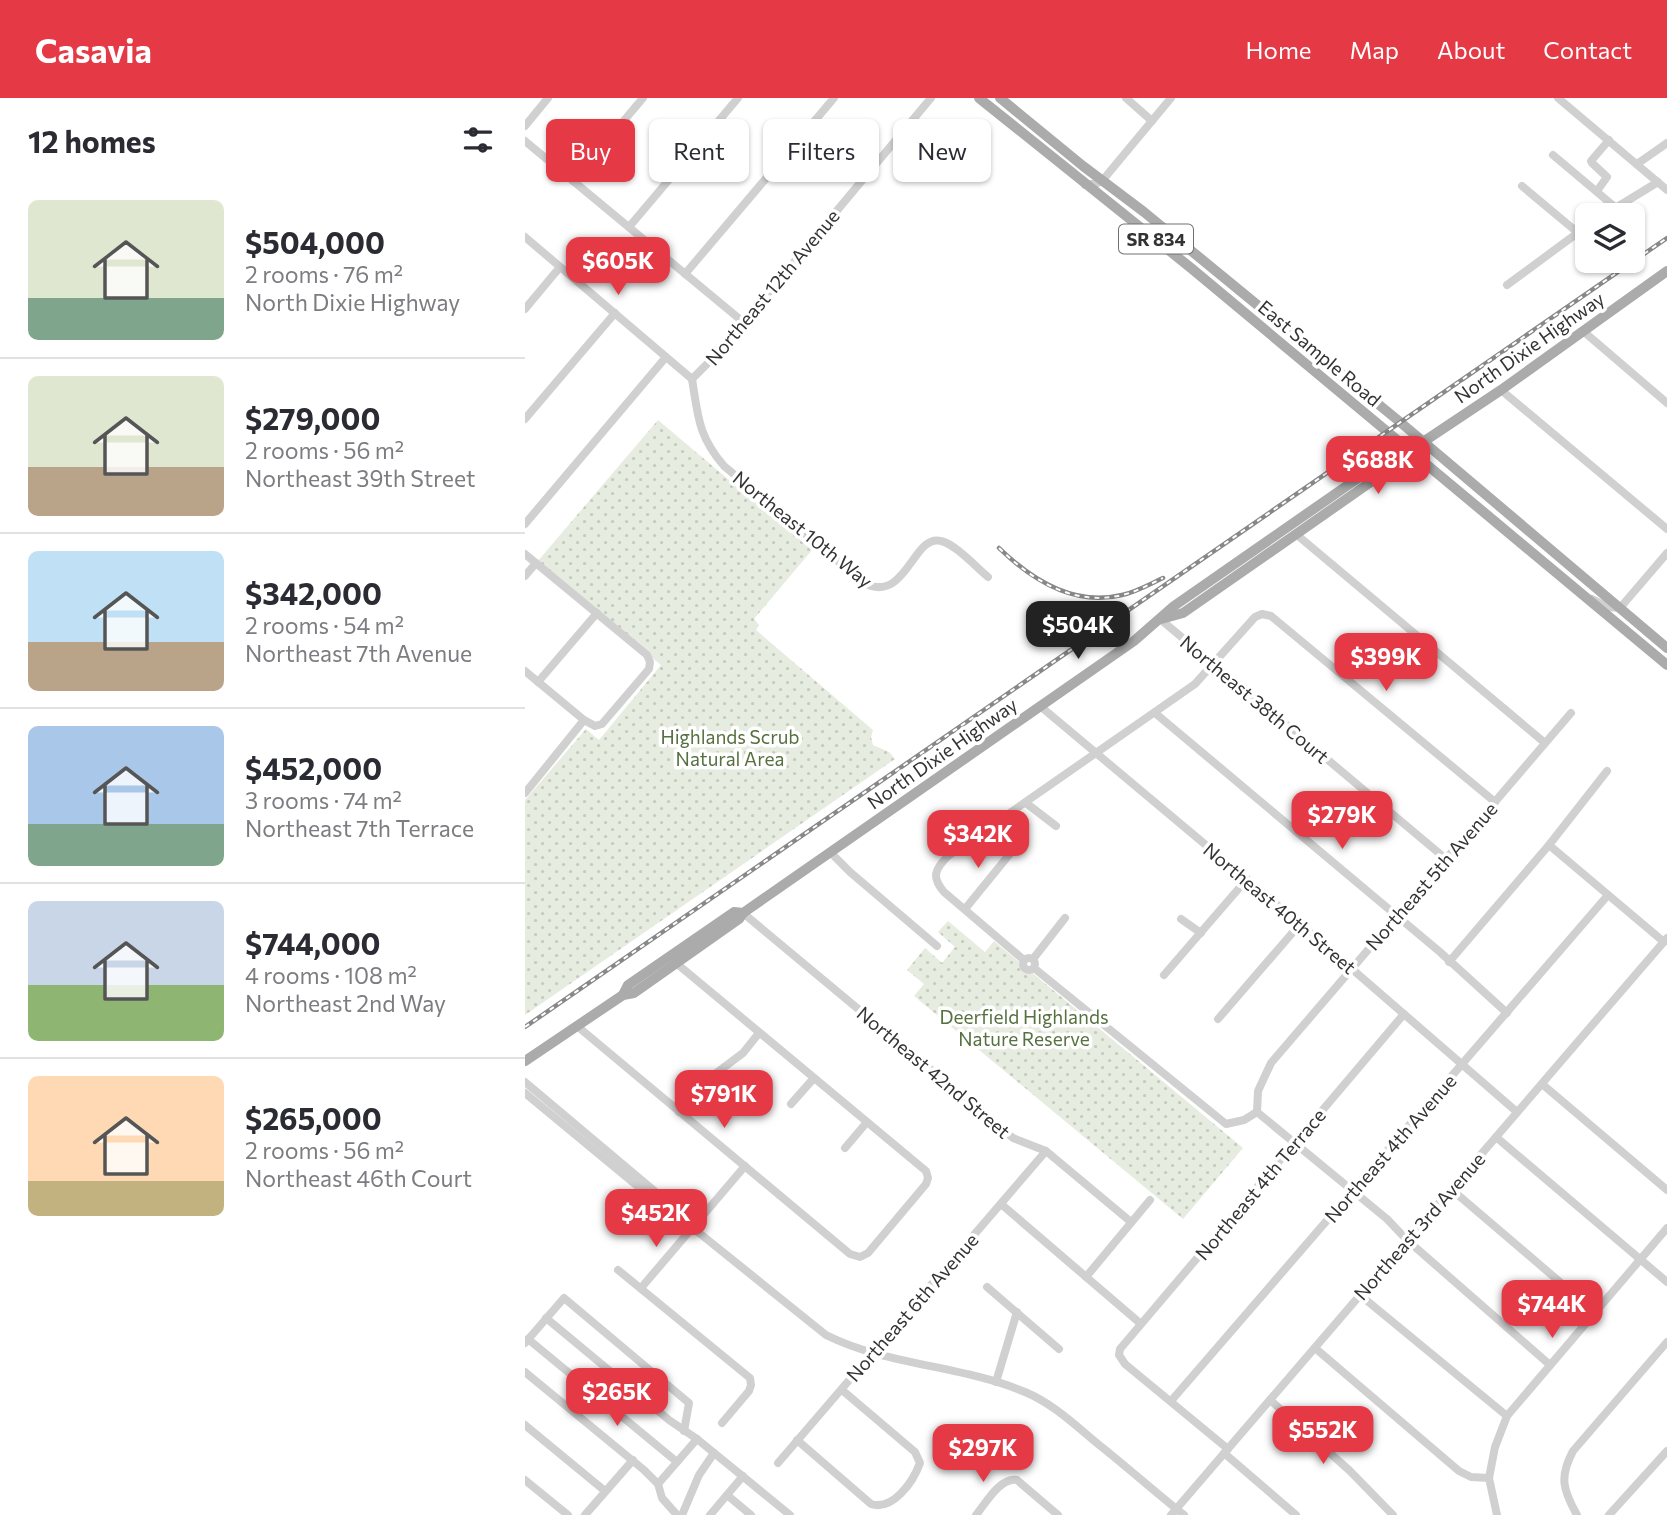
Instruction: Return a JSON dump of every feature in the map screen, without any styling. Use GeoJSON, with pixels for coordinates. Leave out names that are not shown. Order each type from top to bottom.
{"type":"FeatureCollection","features":[{"type":"Feature","properties":{"kind":"main road","name":"East Sample Road"},"geometry":{"type":"LineString","coordinates":[[979,98],[1146,231],[1667,665]]}},
{"type":"Feature","properties":{"kind":"main road","name":"East Sample Road"},"geometry":{"type":"LineString","coordinates":[[1000,98],[1424,442],[1667,648]]}},
{"type":"Feature","properties":{"kind":"main road"},"geometry":{"type":"LineString","coordinates":[[1099,195],[1109,191],[1117,192]]}},
{"type":"Feature","properties":{"kind":"main road","name":"North Dixie Highway"},"geometry":{"type":"LineString","coordinates":[[1160,619],[1183,613],[1398,463],[1411,450],[1666,274]]}},
{"type":"Feature","properties":{"kind":"main road"},"geometry":{"type":"LineString","coordinates":[[1258,324],[1270,327],[1280,324]]}},
{"type":"Feature","properties":{"kind":"main road","name":"North Dixie Highway"},"geometry":{"type":"LineString","coordinates":[[525,1061],[623,995],[633,993],[739,919],[743,913],[1134,641],[1174,606],[1394,453],[1411,450]]}},
{"type":"Feature","properties":{"kind":"main road"},"geometry":{"type":"LineString","coordinates":[[1612,619],[1622,618],[1656,639]]}},
{"type":"Feature","properties":{"kind":"main road","name":"North Dixie Highway"},"geometry":{"type":"LineString","coordinates":[[623,995],[628,985],[669,956],[734,912],[743,913]]}},
{"type":"Feature","properties":{"kind":"street"},"geometry":{"type":"LineString","coordinates":[[525,126],[548,98]]}},
{"type":"Feature","properties":{"kind":"street"},"geometry":{"type":"LineString","coordinates":[[625,119],[643,98]]}},
{"type":"Feature","properties":{"kind":"street"},"geometry":{"type":"LineString","coordinates":[[629,228],[739,98]]}},
{"type":"Feature","properties":{"kind":"street"},"geometry":{"type":"LineString","coordinates":[[685,274],[834,98]]}},
{"type":"Feature","properties":{"kind":"street","name":"Northeast 12th Avenue"},"geometry":{"type":"LineString","coordinates":[[692,379],[718,353],[931,98]]}},
{"type":"Feature","properties":{"kind":"street"},"geometry":{"type":"LineString","coordinates":[[1125,98],[1152,121]]}},
{"type":"Feature","properties":{"kind":"street"},"geometry":{"type":"LineString","coordinates":[[1085,185],[1102,180],[1171,98]]}},
{"type":"Feature","properties":{"kind":"street"},"geometry":{"type":"LineString","coordinates":[[1558,98],[1667,190]]}},
{"type":"Feature","properties":{"kind":"street"},"geometry":{"type":"LineString","coordinates":[[1566,104],[1574,98]]}},
{"type":"Feature","properties":{"kind":"street"},"geometry":{"type":"LineString","coordinates":[[1597,191],[1607,177],[1591,160],[1609,140]]}},
{"type":"Feature","properties":{"kind":"street"},"geometry":{"type":"LineString","coordinates":[[525,141],[546,158]]}},
{"type":"Feature","properties":{"kind":"street"},"geometry":{"type":"LineString","coordinates":[[1637,164],[1667,143]]}},
{"type":"Feature","properties":{"kind":"street"},"geometry":{"type":"LineString","coordinates":[[1553,155],[1610,203]]}},
{"type":"Feature","properties":{"kind":"street"},"geometry":{"type":"LineString","coordinates":[[574,182],[742,321]]}},
{"type":"Feature","properties":{"kind":"street"},"geometry":{"type":"LineString","coordinates":[[1624,203],[1658,182]]}},
{"type":"Feature","properties":{"kind":"street"},"geometry":{"type":"LineString","coordinates":[[1522,186],[1575,230]]}},
{"type":"Feature","properties":{"kind":"street"},"geometry":{"type":"LineString","coordinates":[[1507,285],[1575,234]]}},
{"type":"Feature","properties":{"kind":"street"},"geometry":{"type":"LineString","coordinates":[[525,237],[692,379]]}},
{"type":"Feature","properties":{"kind":"street"},"geometry":{"type":"LineString","coordinates":[[525,309],[560,267]]}},
{"type":"Feature","properties":{"kind":"street"},"geometry":{"type":"LineString","coordinates":[[525,419],[615,313]]}},
{"type":"Feature","properties":{"kind":"street"},"geometry":{"type":"LineString","coordinates":[[1583,331],[1667,403]]}},
{"type":"Feature","properties":{"kind":"street"},"geometry":{"type":"LineString","coordinates":[[525,524],[667,357]]}},
{"type":"Feature","properties":{"kind":"street","name":"Northeast 10th Way"},"geometry":{"type":"LineString","coordinates":[[692,379],[700,431],[710,450],[724,466],[864,583],[876,589],[894,583],[933,540],[952,547],[988,577]]}},
{"type":"Feature","properties":{"kind":"street"},"geometry":{"type":"LineString","coordinates":[[1501,390],[1667,529]]}},
{"type":"Feature","properties":{"kind":"street"},"geometry":{"type":"LineString","coordinates":[[1297,535],[1545,743]]}},
{"type":"Feature","properties":{"kind":"street"},"geometry":{"type":"LineString","coordinates":[[1585,596],[1608,607],[1619,608],[1667,553]]}},
{"type":"Feature","properties":{"kind":"street"},"geometry":{"type":"LineString","coordinates":[[525,554],[647,655],[650,662],[649,668],[602,724],[595,726],[525,671]]}},
{"type":"Feature","properties":{"kind":"street"},"geometry":{"type":"LineString","coordinates":[[525,576],[537,563]]}},
{"type":"Feature","properties":{"kind":"street"},"geometry":{"type":"LineString","coordinates":[[538,682],[597,613]]}},
{"type":"Feature","properties":{"kind":"street"},"geometry":{"type":"LineString","coordinates":[[1495,802],[1271,616],[1262,614],[1255,617],[1195,684],[948,856],[937,866],[934,875],[938,885],[965,909],[1226,1124],[1244,1120],[1257,1112],[1295,1142],[1387,1219],[1407,1240],[1551,1365]]}},
{"type":"Feature","properties":{"kind":"street","name":"Northeast 38th Court"},"geometry":{"type":"LineString","coordinates":[[1160,619],[1446,859]]}},
{"type":"Feature","properties":{"kind":"street","name":"Northeast 40th Street"},"geometry":{"type":"LineString","coordinates":[[1040,706],[1352,968],[1517,1112]]}},
{"type":"Feature","properties":{"kind":"street"},"geometry":{"type":"LineString","coordinates":[[1155,713],[1397,916],[1507,1013]]}},
{"type":"Feature","properties":{"kind":"street","name":"Northeast 5th Avenue"},"geometry":{"type":"LineString","coordinates":[[1257,1112],[1258,1091],[1271,1063],[1571,713]]}},
{"type":"Feature","properties":{"kind":"street"},"geometry":{"type":"LineString","coordinates":[[525,793],[584,720]]}},
{"type":"Feature","properties":{"kind":"street"},"geometry":{"type":"LineString","coordinates":[[1449,962],[1549,845],[1607,771]]}},
{"type":"Feature","properties":{"kind":"street"},"geometry":{"type":"LineString","coordinates":[[1026,803],[1056,826]]}},
{"type":"Feature","properties":{"kind":"street"},"geometry":{"type":"LineString","coordinates":[[1549,845],[1665,940]]}},
{"type":"Feature","properties":{"kind":"street"},"geometry":{"type":"LineString","coordinates":[[965,909],[1013,850]]}},
{"type":"Feature","properties":{"kind":"street"},"geometry":{"type":"LineString","coordinates":[[831,853],[937,946]]}},
{"type":"Feature","properties":{"kind":"street"},"geometry":{"type":"LineString","coordinates":[[1164,975],[1247,879]]}},
{"type":"Feature","properties":{"kind":"street","name":"Northeast 4th Avenue"},"geometry":{"type":"LineString","coordinates":[[1171,1401],[1608,895]]}},
{"type":"Feature","properties":{"kind":"street","name":"Northeast 42nd Street"},"geometry":{"type":"LineString","coordinates":[[743,913],[1013,1138],[1046,1151],[1131,1222]]}},
{"type":"Feature","properties":{"kind":"street"},"geometry":{"type":"LineString","coordinates":[[1030,962],[1065,919]]}},
{"type":"Feature","properties":{"kind":"street"},"geometry":{"type":"LineString","coordinates":[[1181,919],[1201,933]]}},
{"type":"Feature","properties":{"kind":"street"},"geometry":{"type":"LineString","coordinates":[[1217,1019],[1300,924]]}},
{"type":"Feature","properties":{"kind":"street","name":"Northeast 3rd Avenue"},"geometry":{"type":"LineString","coordinates":[[1174,1512],[1665,940]]}},
{"type":"Feature","properties":{"kind":"street"},"geometry":{"type":"LineString","coordinates":[[577,1026],[850,1254],[860,1256],[868,1253],[926,1184],[926,1171],[676,963]]}},
{"type":"Feature","properties":{"kind":"street","name":"Northeast 4th Terrace"},"geometry":{"type":"LineString","coordinates":[[1171,1401],[1125,1364],[1119,1356],[1120,1349],[1403,1014]]}},
{"type":"Feature","properties":{"kind":"street"},"geometry":{"type":"LineString","coordinates":[[679,1112],[715,1074],[743,1053],[759,1033]]}},
{"type":"Feature","properties":{"kind":"street"},"geometry":{"type":"LineString","coordinates":[[791,1104],[814,1078]]}},
{"type":"Feature","properties":{"kind":"street"},"geometry":{"type":"LineString","coordinates":[[525,1082],[689,1220],[693,1228],[808,1322],[847,1345],[996,1382],[1025,1392],[1065,1416],[1174,1512],[1184,1515]]}},
{"type":"Feature","properties":{"kind":"street"},"geometry":{"type":"LineString","coordinates":[[1542,1084],[1667,1190]]}},
{"type":"Feature","properties":{"kind":"street"},"geometry":{"type":"LineString","coordinates":[[525,1093],[688,1228],[693,1228]]}},
{"type":"Feature","properties":{"kind":"street"},"geometry":{"type":"LineString","coordinates":[[845,1148],[867,1122]]}},
{"type":"Feature","properties":{"kind":"street"},"geometry":{"type":"LineString","coordinates":[[1496,1137],[1667,1282]]}},
{"type":"Feature","properties":{"kind":"street","name":"Northeast 6th Avenue"},"geometry":{"type":"LineString","coordinates":[[778,1463],[1046,1151]]}},
{"type":"Feature","properties":{"kind":"street"},"geometry":{"type":"LineString","coordinates":[[641,1288],[745,1166]]}},
{"type":"Feature","properties":{"kind":"street"},"geometry":{"type":"LineString","coordinates":[[1451,1189],[1595,1312]]}},
{"type":"Feature","properties":{"kind":"street"},"geometry":{"type":"LineString","coordinates":[[1086,1277],[1150,1200]]}},
{"type":"Feature","properties":{"kind":"street"},"geometry":{"type":"LineString","coordinates":[[1001,1204],[1141,1324]]}},
{"type":"Feature","properties":{"kind":"street"},"geometry":{"type":"LineString","coordinates":[[1497,1515],[1489,1478],[1495,1447],[1507,1416],[1667,1228]]}},
{"type":"Feature","properties":{"kind":"street"},"geometry":{"type":"LineString","coordinates":[[618,1270],[750,1378],[749,1391],[722,1423]]}},
{"type":"Feature","properties":{"kind":"street"},"geometry":{"type":"LineString","coordinates":[[987,1287],[1059,1349]]}},
{"type":"Feature","properties":{"kind":"street"},"geometry":{"type":"LineString","coordinates":[[1360,1295],[1507,1416]]}},
{"type":"Feature","properties":{"kind":"street"},"geometry":{"type":"LineString","coordinates":[[677,1462],[527,1341],[564,1298],[689,1403],[684,1431]]}},
{"type":"Feature","properties":{"kind":"street"},"geometry":{"type":"LineString","coordinates":[[996,1382],[1017,1312]]}},
{"type":"Feature","properties":{"kind":"street"},"geometry":{"type":"LineString","coordinates":[[546,1318],[790,1515]]}},
{"type":"Feature","properties":{"kind":"street"},"geometry":{"type":"LineString","coordinates":[[1577,1515],[1564,1486],[1566,1465],[1573,1451],[1667,1342]]}},
{"type":"Feature","properties":{"kind":"street"},"geometry":{"type":"LineString","coordinates":[[1315,1348],[1459,1471],[1471,1477],[1489,1478]]}},
{"type":"Feature","properties":{"kind":"street"},"geometry":{"type":"LineString","coordinates":[[525,1372],[632,1460],[658,1484],[661,1498],[680,1515],[699,1475],[714,1453]]}},
{"type":"Feature","properties":{"kind":"street"},"geometry":{"type":"LineString","coordinates":[[797,1440],[871,1504],[879,1507],[890,1504],[916,1474],[920,1464],[915,1452],[842,1390]]}},
{"type":"Feature","properties":{"kind":"street"},"geometry":{"type":"LineString","coordinates":[[1270,1400],[1349,1470],[1393,1515]]}},
{"type":"Feature","properties":{"kind":"street"},"geometry":{"type":"LineString","coordinates":[[1171,1401],[1296,1515]]}},
{"type":"Feature","properties":{"kind":"street"},"geometry":{"type":"LineString","coordinates":[[525,1425],[605,1491]]}},
{"type":"Feature","properties":{"kind":"street"},"geometry":{"type":"LineString","coordinates":[[658,1484],[697,1439]]}},
{"type":"Feature","properties":{"kind":"street"},"geometry":{"type":"LineString","coordinates":[[1609,1515],[1667,1451]]}},
{"type":"Feature","properties":{"kind":"street"},"geometry":{"type":"LineString","coordinates":[[585,1515],[632,1460]]}},
{"type":"Feature","properties":{"kind":"street"},"geometry":{"type":"LineString","coordinates":[[713,1514],[743,1476]]}},
{"type":"Feature","properties":{"kind":"street"},"geometry":{"type":"LineString","coordinates":[[976,1515],[1004,1482],[1010,1479],[1017,1480],[1058,1515]]}},
{"type":"Feature","properties":{"kind":"street"},"geometry":{"type":"LineString","coordinates":[[525,1480],[568,1515]]}},
{"type":"Feature","properties":{"kind":"street"},"geometry":{"type":"LineString","coordinates":[[727,1495],[751,1515]]}},
{"type":"Feature","properties":{"kind":"green space","name":"Highlands Scrub Natural Area"},"geometry":{"type":"Polygon","coordinates":[[[658,420],[812,550],[754,619],[759,625],[756,630],[873,730],[873,745],[889,752],[895,759],[525,1015],[525,800],[586,729],[599,740],[661,665],[537,562],[658,420]]]}},
{"type":"Feature","properties":{"kind":"green space","name":"Deerfield Highlands Nature Reserve"},"geometry":{"type":"Polygon","coordinates":[[[948,921],[985,952],[994,941],[1243,1148],[1183,1219],[914,996],[924,984],[907,970],[925,948],[942,963],[955,947],[938,932],[948,921]]]}},
{"type":"Feature","properties":{"kind":"railway"},"geometry":{"type":"LineString","coordinates":[[525,1027],[1667,238]]}},
{"type":"Feature","properties":{"kind":"railway"},"geometry":{"type":"LineString","coordinates":[[999,548],[1025,571],[1040,580],[1071,594],[1087,597],[1122,595],[1163,578]]}}]}
